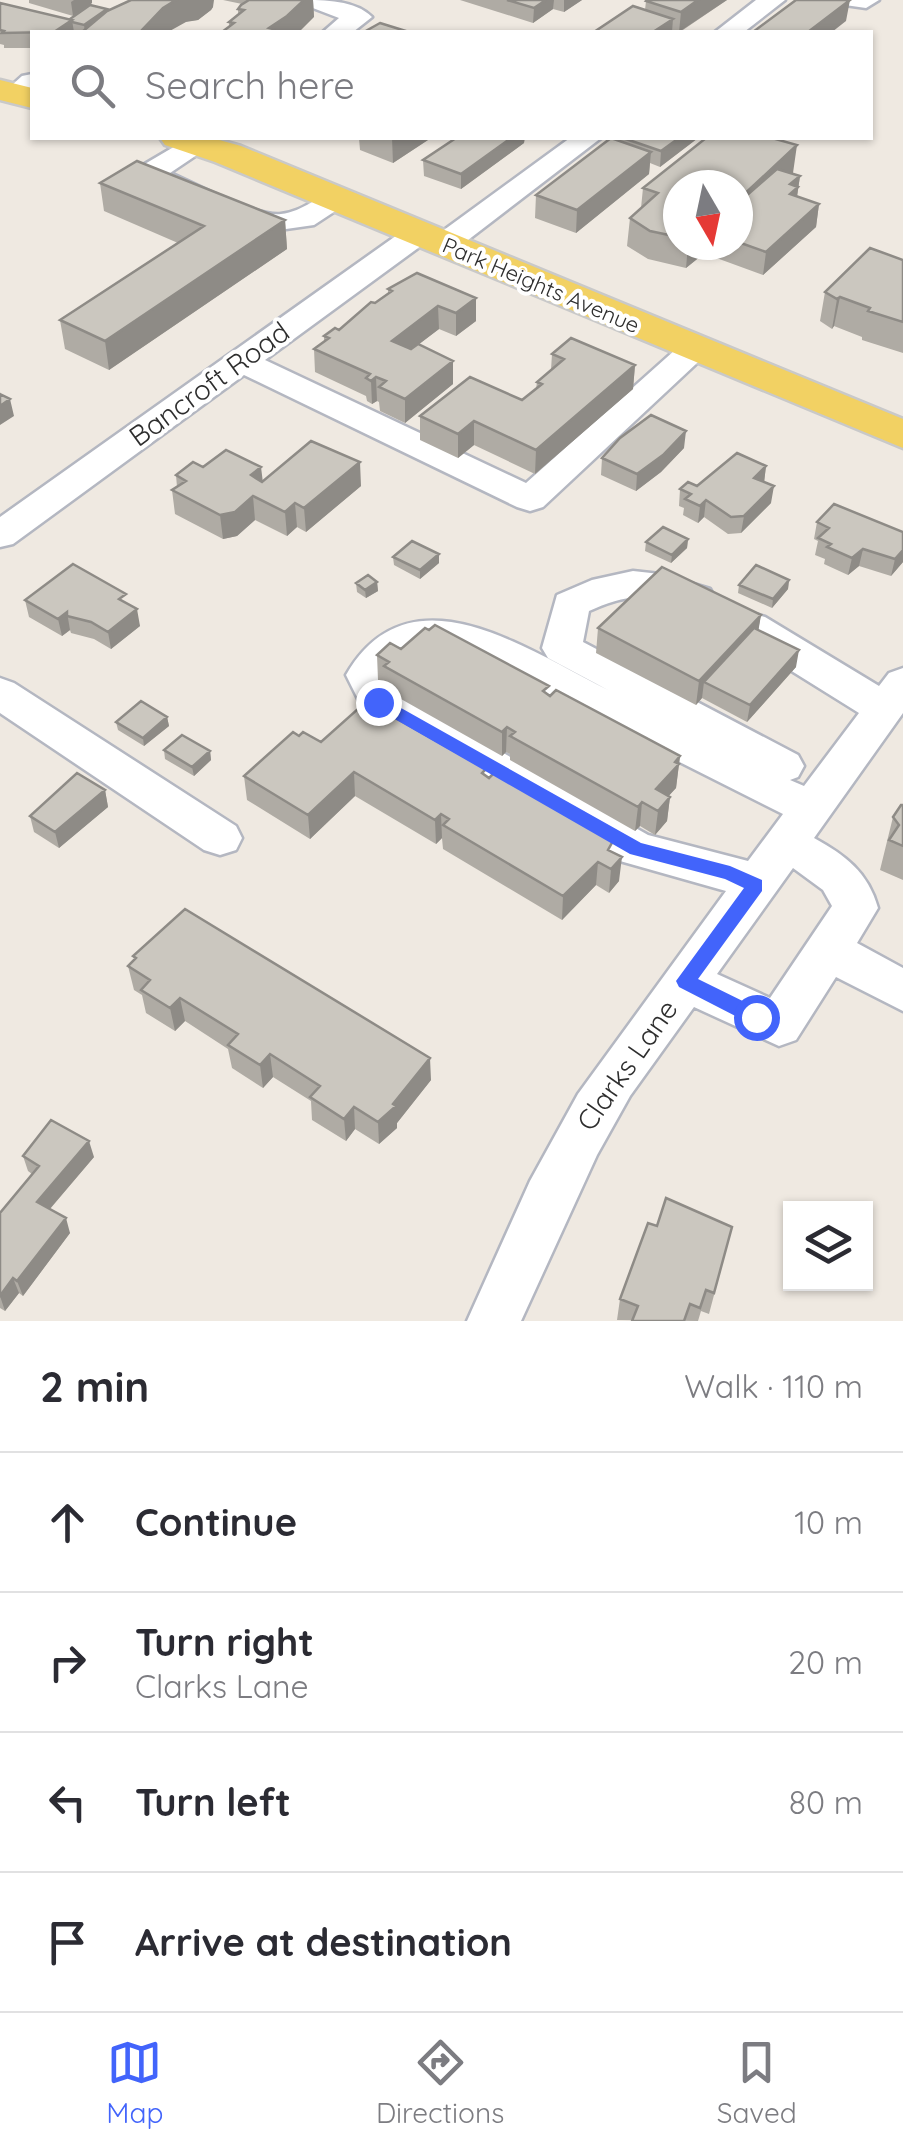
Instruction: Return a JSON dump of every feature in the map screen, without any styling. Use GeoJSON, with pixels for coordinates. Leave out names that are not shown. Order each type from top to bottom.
{"type":"FeatureCollection","features":[{"type":"Feature","properties":{"kind":"main road","name":"Park Heights Avenue"},"geometry":{"type":"LineString","coordinates":[[195,140],[903,435]]}},
{"type":"Feature","properties":{"kind":"street"},"geometry":{"type":"LineString","coordinates":[[314,0],[360,17],[339,30]]}},
{"type":"Feature","properties":{"kind":"street"},"geometry":{"type":"LineString","coordinates":[[731,30],[772,0]]}},
{"type":"Feature","properties":{"kind":"street"},"geometry":{"type":"LineString","coordinates":[[195,140],[148,174],[265,223],[301,219],[337,200]]}},
{"type":"Feature","properties":{"kind":"street","name":"Bancroft Road"},"geometry":{"type":"LineString","coordinates":[[0,535],[242,361],[584,140]]}},
{"type":"Feature","properties":{"kind":"street"},"geometry":{"type":"LineString","coordinates":[[242,361],[530,499],[696,349]]}},
{"type":"Feature","properties":{"kind":"street"},"geometry":{"type":"LineString","coordinates":[[686,981],[779,1024],[855,908],[854,897],[850,888],[827,868],[808,814],[562,648],[571,604],[609,586],[652,582],[716,605],[894,696]]}},
{"type":"Feature","properties":{"kind":"street"},"geometry":{"type":"LineString","coordinates":[[756,886],[730,873],[636,849],[378,702],[366,675],[399,644],[420,632],[442,630],[461,635],[808,814]]}},
{"type":"Feature","properties":{"kind":"street"},"geometry":{"type":"LineString","coordinates":[[0,693],[220,838]]}},
{"type":"Feature","properties":{"kind":"street","name":"Clarks Lane"},"geometry":{"type":"LineString","coordinates":[[494,1321],[576,1139],[894,696]]}},
{"type":"Feature","properties":{"kind":"street"},"geometry":{"type":"LineString","coordinates":[[828,950],[903,991]]}},
{"type":"Feature","properties":{"kind":"building"},"geometry":{"type":"Polygon","coordinates":[[[131,0],[176,0],[142,30],[84,30],[107,11],[131,0]]]}},
{"type":"Feature","properties":{"kind":"building"},"geometry":{"type":"Polygon","coordinates":[[[249,0],[304,0],[269,28],[272,30],[225,30],[244,10],[238,9],[249,0]]]}},
{"type":"Feature","properties":{"kind":"building"},"geometry":{"type":"Polygon","coordinates":[[[507,0],[546,0],[534,8],[507,0]]]}},
{"type":"Feature","properties":{"kind":"building"},"geometry":{"type":"Polygon","coordinates":[[[647,0],[698,0],[681,12],[647,0]]]}},
{"type":"Feature","properties":{"kind":"building"},"geometry":{"type":"Polygon","coordinates":[[[796,0],[850,0],[811,30],[756,30],[796,0]]]}},
{"type":"Feature","properties":{"kind":"building"},"geometry":{"type":"Polygon","coordinates":[[[0,3],[72,20],[57,30],[0,30],[0,3]]]}},
{"type":"Feature","properties":{"kind":"building"},"geometry":{"type":"Polygon","coordinates":[[[90,5],[107,9],[84,25],[72,22],[70,19],[90,5]]]}},
{"type":"Feature","properties":{"kind":"building"},"geometry":{"type":"Polygon","coordinates":[[[633,6],[673,19],[656,30],[597,30],[633,6]]]}},
{"type":"Feature","properties":{"kind":"building"},"geometry":{"type":"Polygon","coordinates":[[[380,23],[403,30],[368,30],[380,23]]]}},
{"type":"Feature","properties":{"kind":"building"},"geometry":{"type":"Polygon","coordinates":[[[453,140],[508,140],[461,174],[423,160],[453,140]]]}},
{"type":"Feature","properties":{"kind":"building"},"geometry":{"type":"Polygon","coordinates":[[[608,140],[651,152],[577,210],[536,195],[608,140]]]}},
{"type":"Feature","properties":{"kind":"building"},"geometry":{"type":"Polygon","coordinates":[[[629,140],[676,140],[661,151],[629,140]]]}},
{"type":"Feature","properties":{"kind":"building"},"geometry":{"type":"Polygon","coordinates":[[[703,140],[779,140],[797,145],[753,186],[753,170],[666,170],[703,140]]]}},
{"type":"Feature","properties":{"kind":"building"},"geometry":{"type":"Polygon","coordinates":[[[137,161],[285,220],[105,341],[60,320],[204,226],[100,183],[137,161]]]}},
{"type":"Feature","properties":{"kind":"building"},"geometry":{"type":"Polygon","coordinates":[[[777,169],[800,176],[790,184],[798,187],[790,194],[819,204],[766,252],[753,247],[753,190],[777,169]]]}},
{"type":"Feature","properties":{"kind":"building"},"geometry":{"type":"Polygon","coordinates":[[[663,172],[663,234],[650,231],[630,218],[658,193],[643,188],[663,172]]]}},
{"type":"Feature","properties":{"kind":"building"},"geometry":{"type":"Polygon","coordinates":[[[870,248],[903,260],[903,322],[825,292],[870,248]]]}},
{"type":"Feature","properties":{"kind":"building"},"geometry":{"type":"Polygon","coordinates":[[[417,273],[476,298],[456,313],[438,306],[392,341],[411,349],[418,344],[453,361],[405,399],[379,387],[386,381],[376,377],[371,381],[366,378],[370,374],[314,349],[329,338],[324,336],[335,328],[339,330],[371,302],[392,291],[388,289],[417,273]]]}},
{"type":"Feature","properties":{"kind":"building"},"geometry":{"type":"Polygon","coordinates":[[[571,338],[635,365],[536,450],[474,421],[458,434],[420,416],[470,377],[522,400],[564,359],[552,354],[571,338]]]}},
{"type":"Feature","properties":{"kind":"building"},"geometry":{"type":"Polygon","coordinates":[[[651,415],[686,431],[637,474],[602,458],[620,438],[651,415]]]}},
{"type":"Feature","properties":{"kind":"building"},"geometry":{"type":"Polygon","coordinates":[[[311,441],[360,462],[304,508],[295,503],[285,512],[253,496],[235,512],[220,515],[172,490],[186,481],[176,475],[193,462],[203,467],[226,450],[261,467],[251,475],[262,482],[311,441]]]}},
{"type":"Feature","properties":{"kind":"building"},"geometry":{"type":"Polygon","coordinates":[[[737,453],[766,466],[754,478],[774,486],[744,516],[731,517],[706,500],[700,506],[685,499],[691,494],[680,489],[688,482],[697,486],[737,453]]]}},
{"type":"Feature","properties":{"kind":"building"},"geometry":{"type":"Polygon","coordinates":[[[834,504],[903,532],[903,550],[895,559],[863,549],[852,558],[827,547],[831,544],[818,538],[829,528],[817,522],[834,504]]]}},
{"type":"Feature","properties":{"kind":"building"},"geometry":{"type":"Polygon","coordinates":[[[663,527],[688,539],[672,555],[646,542],[663,527]]]}},
{"type":"Feature","properties":{"kind":"building"},"geometry":{"type":"Polygon","coordinates":[[[412,541],[439,554],[420,570],[393,557],[412,541]]]}},
{"type":"Feature","properties":{"kind":"building"},"geometry":{"type":"Polygon","coordinates":[[[73,564],[126,594],[119,599],[137,609],[108,632],[91,622],[67,616],[67,612],[58,619],[25,600],[73,564]]]}},
{"type":"Feature","properties":{"kind":"building"},"geometry":{"type":"Polygon","coordinates":[[[756,565],[789,580],[773,599],[739,585],[756,565]]]}},
{"type":"Feature","properties":{"kind":"building"},"geometry":{"type":"Polygon","coordinates":[[[662,567],[761,615],[699,681],[598,628],[662,567]]]}},
{"type":"Feature","properties":{"kind":"building"},"geometry":{"type":"Polygon","coordinates":[[[368,575],[377,582],[365,590],[356,583],[368,575]]]}},
{"type":"Feature","properties":{"kind":"building"},"geometry":{"type":"Polygon","coordinates":[[[435,625],[549,686],[543,691],[550,696],[556,690],[680,756],[675,762],[679,764],[656,789],[670,797],[658,811],[642,802],[638,807],[510,736],[515,732],[507,727],[502,732],[384,666],[389,662],[377,655],[390,643],[401,649],[425,628],[429,630],[435,625]]]}},
{"type":"Feature","properties":{"kind":"building"},"geometry":{"type":"Polygon","coordinates":[[[754,628],[799,650],[750,705],[704,682],[754,628]]]}},
{"type":"Feature","properties":{"kind":"building"},"geometry":{"type":"Polygon","coordinates":[[[141,701],[167,717],[143,738],[116,722],[141,701]]]}},
{"type":"Feature","properties":{"kind":"building"},"geometry":{"type":"Polygon","coordinates":[[[376,707],[486,769],[482,773],[489,778],[494,773],[613,841],[608,850],[622,857],[611,869],[598,862],[563,896],[443,825],[449,819],[441,814],[435,820],[354,772],[308,815],[244,776],[293,732],[299,736],[303,732],[321,742],[359,708],[367,713],[376,707]]]}},
{"type":"Feature","properties":{"kind":"building"},"geometry":{"type":"Polygon","coordinates":[[[182,735],[210,751],[192,767],[164,750],[182,735]]]}},
{"type":"Feature","properties":{"kind":"building"},"geometry":{"type":"Polygon","coordinates":[[[77,773],[105,790],[55,832],[30,816],[77,773]]]}},
{"type":"Feature","properties":{"kind":"building"},"geometry":{"type":"Polygon","coordinates":[[[901,805],[903,846],[889,840],[899,825],[893,817],[901,805]]]}},
{"type":"Feature","properties":{"kind":"building"},"geometry":{"type":"Polygon","coordinates":[[[185,909],[430,1058],[393,1104],[396,1106],[378,1122],[354,1107],[344,1119],[310,1097],[320,1086],[270,1054],[260,1065],[228,1045],[238,1034],[180,998],[170,1008],[141,990],[150,980],[128,966],[136,958],[133,956],[185,909]]]}},
{"type":"Feature","properties":{"kind":"building"},"geometry":{"type":"Polygon","coordinates":[[[51,1120],[89,1141],[37,1202],[66,1218],[17,1281],[13,1278],[0,1296],[0,1213],[39,1166],[23,1156],[51,1120]]]}},
{"type":"Feature","properties":{"kind":"building"},"geometry":{"type":"Polygon","coordinates":[[[666,1198],[732,1227],[714,1293],[706,1290],[700,1308],[690,1304],[684,1321],[632,1321],[638,1306],[620,1299],[648,1223],[657,1226],[666,1198]]]}},
{"type":"Feature","properties":{"kind":"route"},"geometry":{"type":"LineString","coordinates":[[378,702],[636,849],[730,873],[756,886],[686,981],[756,1017]]}}]}
